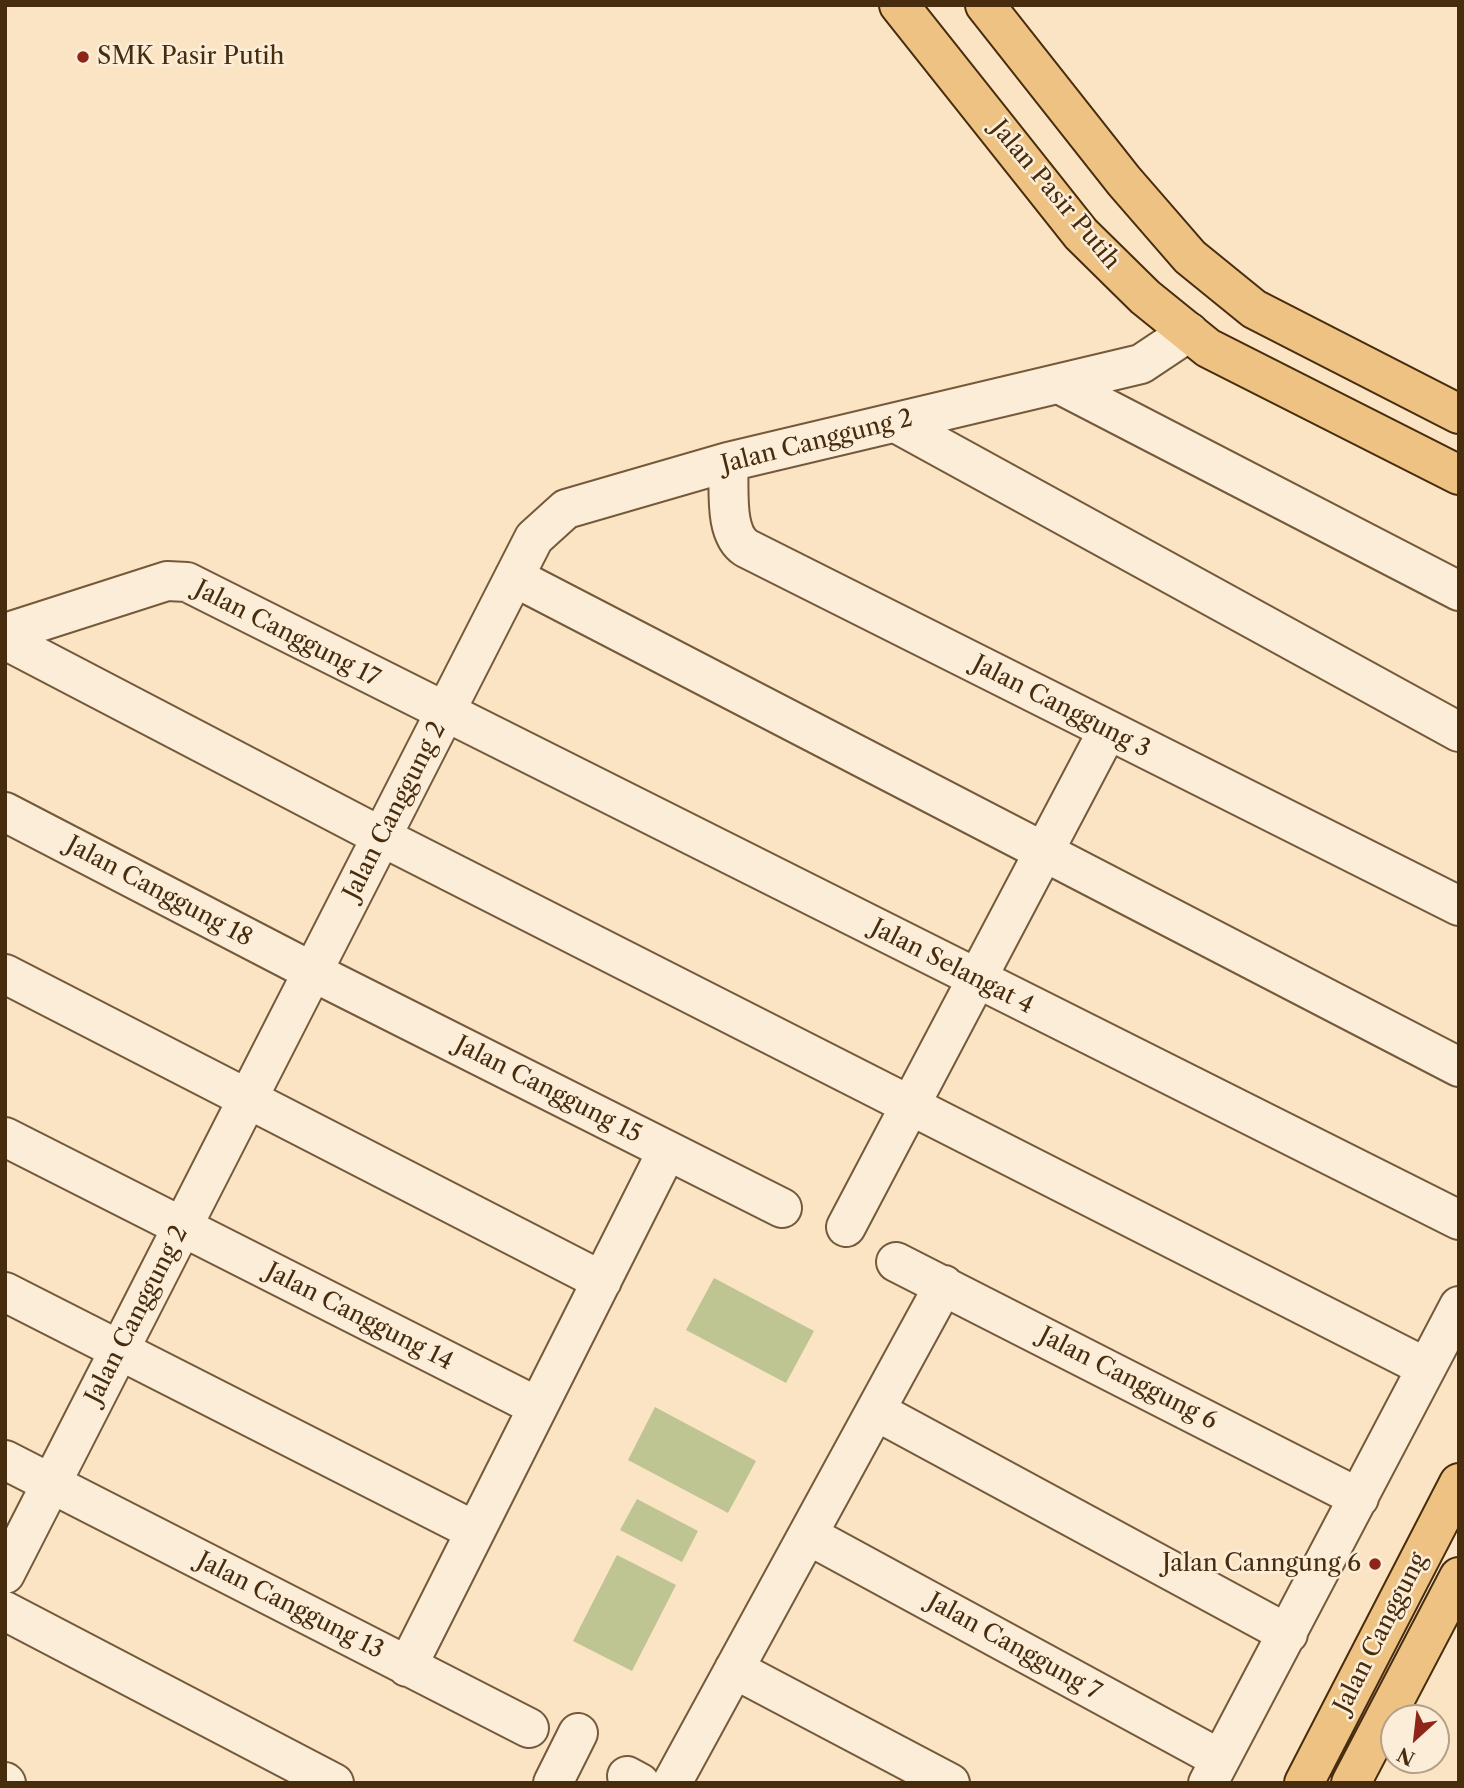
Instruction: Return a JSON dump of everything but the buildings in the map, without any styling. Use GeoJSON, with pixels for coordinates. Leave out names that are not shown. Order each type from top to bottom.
{"type":"FeatureCollection","features":[{"type":"Feature","properties":{"kind":"main road","name":"Jalan Pasir Putih"},"geometry":{"type":"LineString","coordinates":[[899,5],[1081,234],[1145,297],[1208,348],[1459,475]]}},
{"type":"Feature","properties":{"kind":"main road"},"geometry":{"type":"LineString","coordinates":[[985,5],[1124,180],[1190,257],[1254,309],[1459,414]]}},
{"type":"Feature","properties":{"kind":"main road","name":"Jalan Canggung"},"geometry":{"type":"LineString","coordinates":[[1304,1783],[1459,1483]]}},
{"type":"Feature","properties":{"kind":"main road","name":"Jalan Canggung"},"geometry":{"type":"LineString","coordinates":[[1351,1783],[1459,1577]]}},
{"type":"Feature","properties":{"kind":"street","name":"Jalan Canggung 2"},"geometry":{"type":"LineString","coordinates":[[5,1574],[534,538],[566,509],[728,462],[1141,364],[1189,332]]}},
{"type":"Feature","properties":{"kind":"street"},"geometry":{"type":"LineString","coordinates":[[1059,384],[1459,590]]}},
{"type":"Feature","properties":{"kind":"street"},"geometry":{"type":"LineString","coordinates":[[896,423],[1459,732]]}},
{"type":"Feature","properties":{"kind":"street","name":"Jalan Canggung 3"},"geometry":{"type":"LineString","coordinates":[[728,462],[732,528],[734,536],[746,548],[1459,906]]}},
{"type":"Feature","properties":{"kind":"street"},"geometry":{"type":"LineString","coordinates":[[514,577],[1459,1067]]}},
{"type":"Feature","properties":{"kind":"street","name":"Jalan Canggung 17"},"geometry":{"type":"LineString","coordinates":[[5,633],[167,581],[180,580],[445,714]]}},
{"type":"Feature","properties":{"kind":"street"},"geometry":{"type":"LineString","coordinates":[[5,640],[382,837],[1426,1367]]}},
{"type":"Feature","properties":{"kind":"street","name":"Jalan Selangat 4"},"geometry":{"type":"LineString","coordinates":[[445,714],[1459,1220]]}},
{"type":"Feature","properties":{"kind":"street"},"geometry":{"type":"LineString","coordinates":[[846,1227],[1108,730]]}},
{"type":"Feature","properties":{"kind":"street","name":"Jalan Canggung 18"},"geometry":{"type":"LineString","coordinates":[[5,812],[313,972]]}},
{"type":"Feature","properties":{"kind":"street","name":"Jalan Canggung 15"},"geometry":{"type":"LineString","coordinates":[[313,972],[782,1208]]}},
{"type":"Feature","properties":{"kind":"street"},"geometry":{"type":"LineString","coordinates":[[5,974],[602,1281]]}},
{"type":"Feature","properties":{"kind":"street","name":"Jalan Canggung 14"},"geometry":{"type":"LineString","coordinates":[[5,1137],[538,1407]]}},
{"type":"Feature","properties":{"kind":"street"},"geometry":{"type":"LineString","coordinates":[[407,1667],[667,1151]]}},
{"type":"Feature","properties":{"kind":"street","name":"Jalan Canggung 6"},"geometry":{"type":"LineString","coordinates":[[896,1262],[1359,1498]]}},
{"type":"Feature","properties":{"kind":"street"},"geometry":{"type":"LineString","coordinates":[[672,1783],[944,1285]]}},
{"type":"Feature","properties":{"kind":"street"},"geometry":{"type":"LineString","coordinates":[[5,1292],[475,1531]]}},
{"type":"Feature","properties":{"kind":"street"},"geometry":{"type":"LineString","coordinates":[[1214,1771],[1459,1306]]}},
{"type":"Feature","properties":{"kind":"street"},"geometry":{"type":"LineString","coordinates":[[876,1411],[1288,1634]]}},
{"type":"Feature","properties":{"kind":"street","name":"Jalan Canggung 13"},"geometry":{"type":"LineString","coordinates":[[5,1460],[529,1728]]}},
{"type":"Feature","properties":{"kind":"street","name":"Jalan Canggung 7"},"geometry":{"type":"LineString","coordinates":[[808,1535],[1214,1771]]}},
{"type":"Feature","properties":{"kind":"street"},"geometry":{"type":"LineString","coordinates":[[5,1611],[334,1783]]}},
{"type":"Feature","properties":{"kind":"street"},"geometry":{"type":"LineString","coordinates":[[734,1669],[950,1783]]}},
{"type":"Feature","properties":{"kind":"street"},"geometry":{"type":"LineString","coordinates":[[553,1783],[578,1733]]}},
{"type":"Feature","properties":{"kind":"green space"},"geometry":{"type":"Polygon","coordinates":[[[714,1278],[814,1331],[786,1383],[686,1330],[714,1278]]]}},
{"type":"Feature","properties":{"kind":"green space"},"geometry":{"type":"Polygon","coordinates":[[[655,1407],[756,1461],[728,1513],[628,1460],[655,1407]]]}},
{"type":"Feature","properties":{"kind":"green space"},"geometry":{"type":"Polygon","coordinates":[[[637,1499],[698,1531],[682,1562],[620,1530],[637,1499]]]}},
{"type":"Feature","properties":{"kind":"green space"},"geometry":{"type":"Polygon","coordinates":[[[617,1555],[676,1585],[632,1671],[573,1641],[617,1555]]]}},
{"type":"Feature","properties":{"kind":"place","name":"SMK Pasir Putih"},"geometry":{"type":"Point","coordinates":[83,57]}},
{"type":"Feature","properties":{"kind":"place","name":"Jalan Canngung 6"},"geometry":{"type":"Point","coordinates":[1375,1564]}}]}
